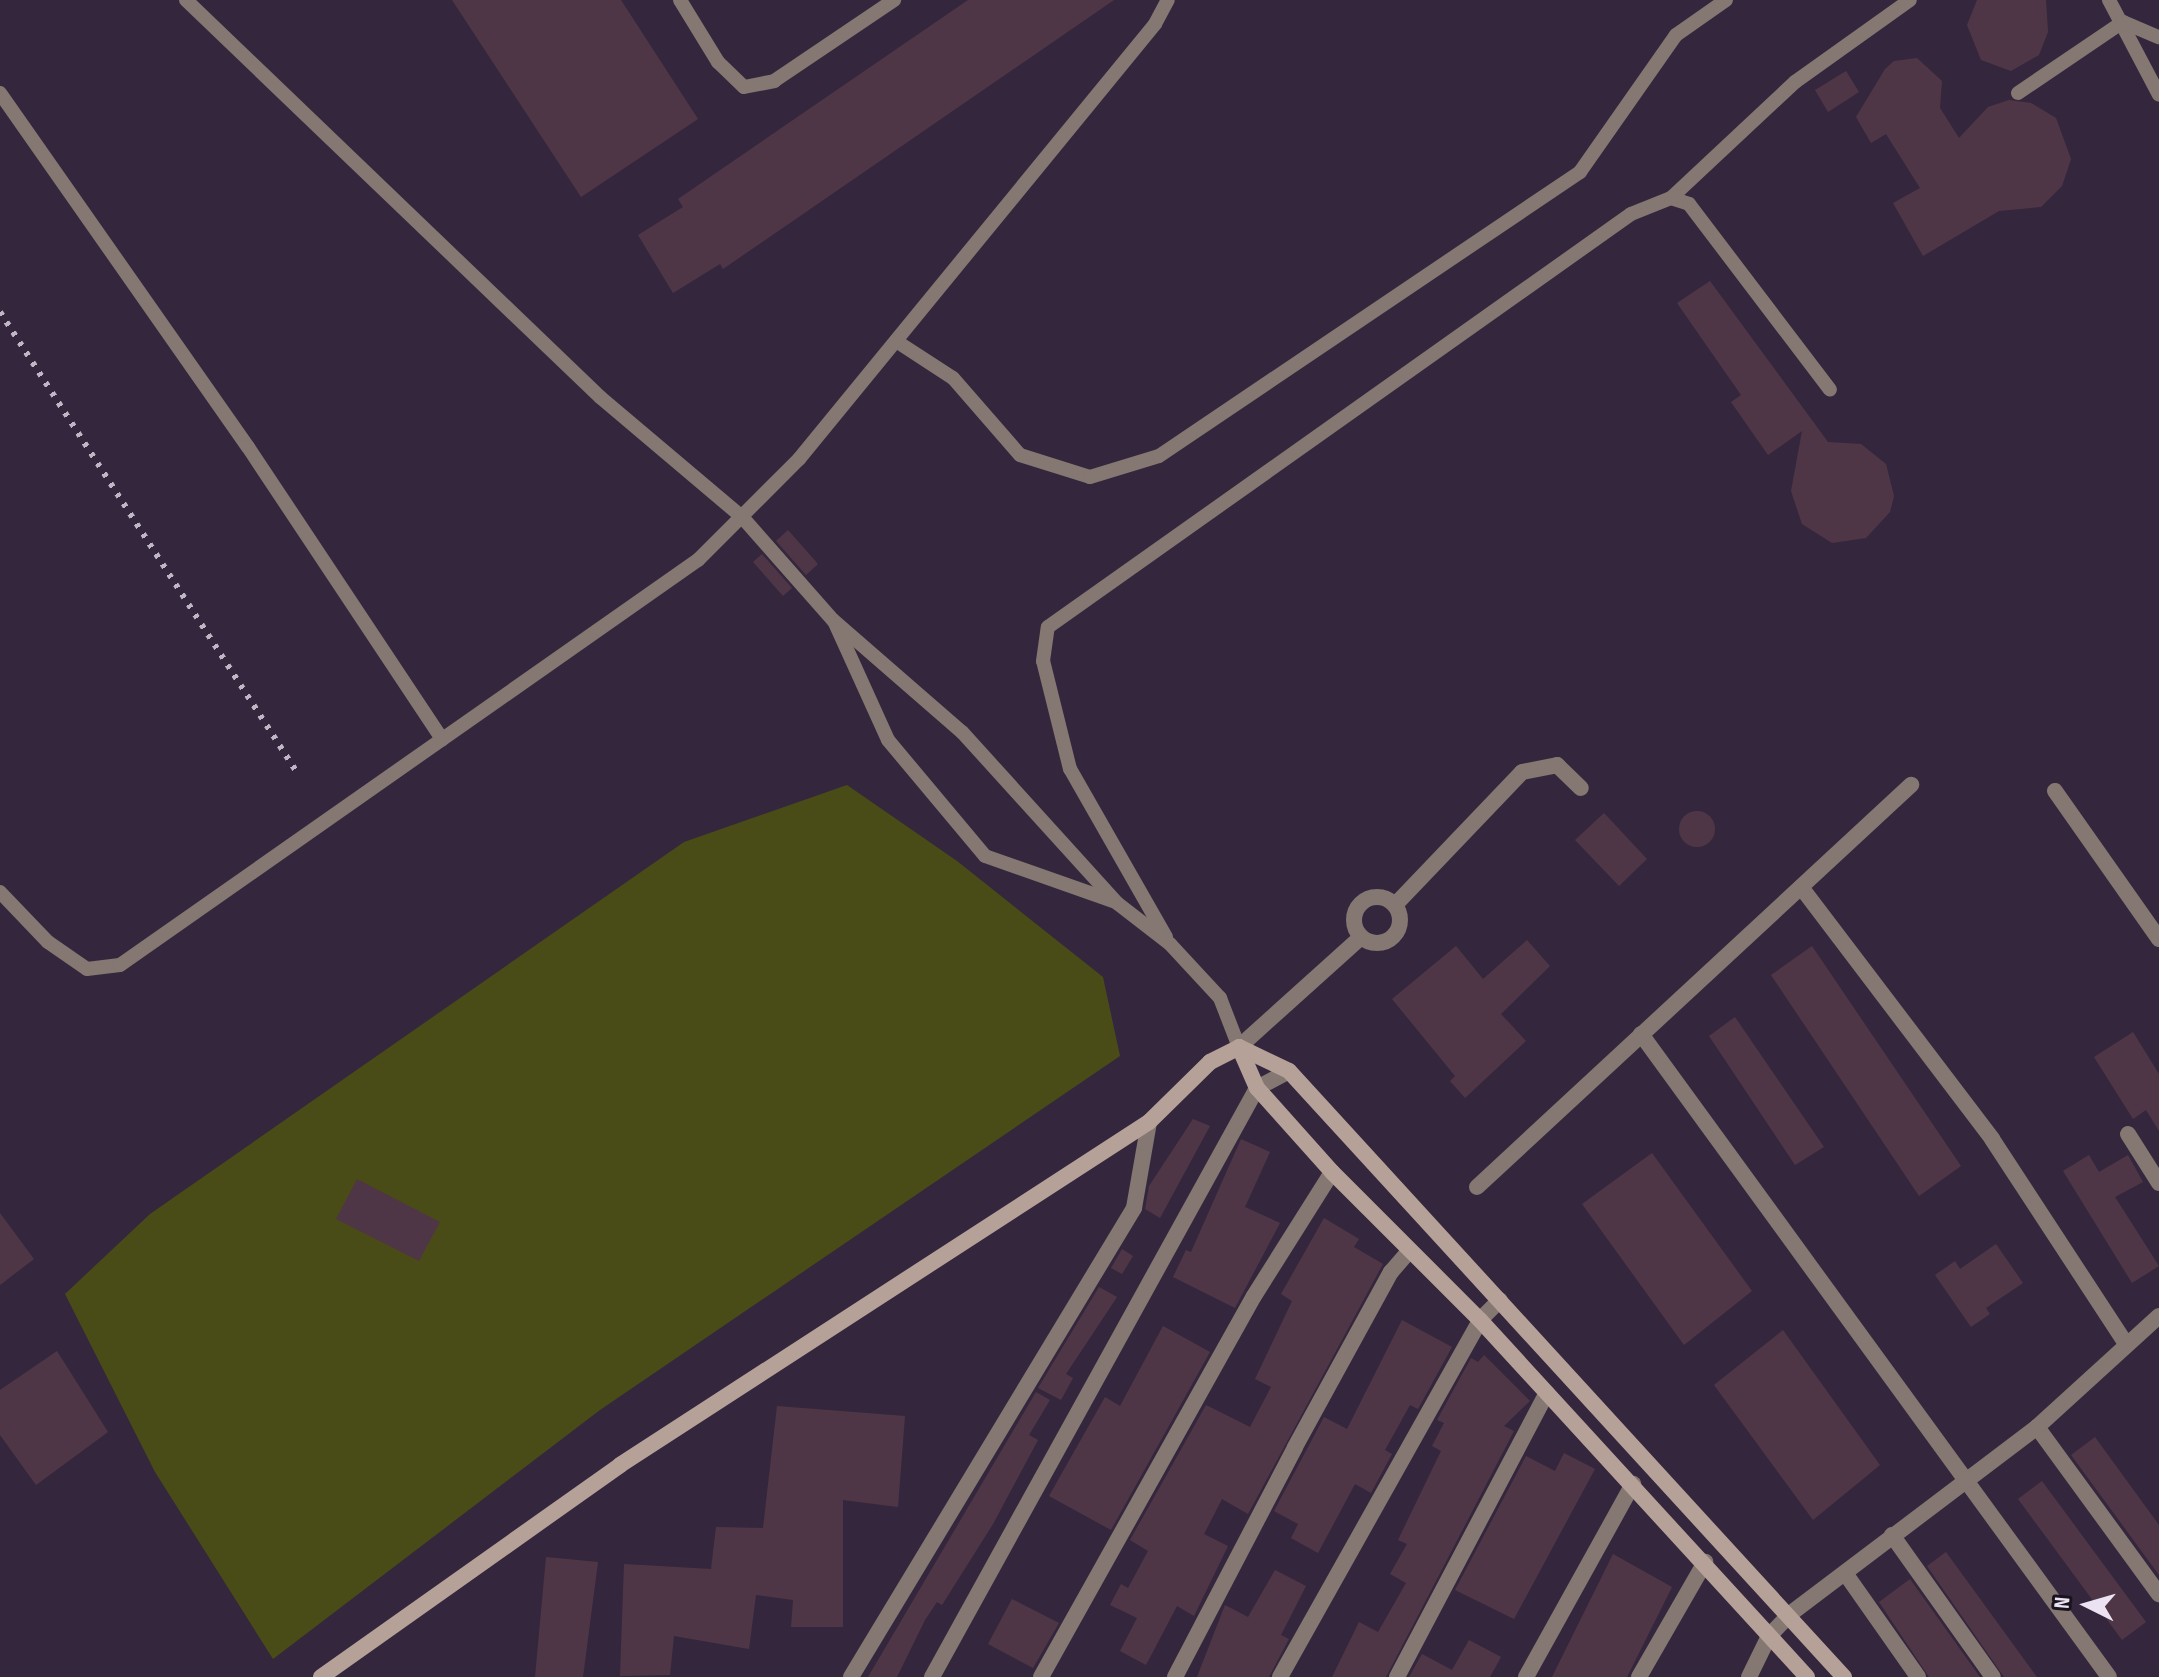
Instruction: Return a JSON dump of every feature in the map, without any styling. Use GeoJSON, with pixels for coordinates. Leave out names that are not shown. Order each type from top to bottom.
{"type":"FeatureCollection","features":[{"type":"Feature","properties":{"kind":"street"},"geometry":{"type":"LineString","coordinates":[[1395,905],[1522,772],[1557,765],[1581,788]]}},
{"type":"Feature","properties":{"kind":"street"},"geometry":{"type":"LineString","coordinates":[[1477,1187],[1911,785]]}},
{"type":"Feature","properties":{"kind":"street"},"geometry":{"type":"LineString","coordinates":[[2055,791],[2159,939]]}},
{"type":"Feature","properties":{"kind":"street"},"geometry":{"type":"LineString","coordinates":[[1801,887],[1992,1139],[2125,1342]]}},
{"type":"Feature","properties":{"kind":"street"},"geometry":{"type":"LineString","coordinates":[[1383,897],[1395,905],[1401,920],[1390,940],[1374,944],[1361,937],[1354,923],[1361,903],[1383,897]]}},
{"type":"Feature","properties":{"kind":"street"},"geometry":{"type":"LineString","coordinates":[[321,1677],[620,1465],[1149,1122],[1210,1062],[1239,1047],[1361,937]]}},
{"type":"Feature","properties":{"kind":"street"},"geometry":{"type":"LineString","coordinates":[[1641,1034],[2109,1677]]}},
{"type":"Feature","properties":{"kind":"street"},"geometry":{"type":"LineString","coordinates":[[1239,1047],[1289,1071],[1790,1614],[1844,1677]]}},
{"type":"Feature","properties":{"kind":"street"},"geometry":{"type":"LineString","coordinates":[[1239,1047],[1257,1088],[1332,1172],[1480,1320],[1705,1562],[1807,1677]]}},
{"type":"Feature","properties":{"kind":"street"},"geometry":{"type":"LineString","coordinates":[[932,1677],[1257,1088],[1289,1071]]}},
{"type":"Feature","properties":{"kind":"street"},"geometry":{"type":"LineString","coordinates":[[851,1677],[1134,1208],[1149,1122]]}},
{"type":"Feature","properties":{"kind":"street"},"geometry":{"type":"LineString","coordinates":[[2128,1134],[2159,1183]]}},
{"type":"Feature","properties":{"kind":"street"},"geometry":{"type":"LineString","coordinates":[[1041,1677],[1254,1296],[1332,1172]]}},
{"type":"Feature","properties":{"kind":"street"},"geometry":{"type":"LineString","coordinates":[[1175,1677],[1391,1272],[1409,1251]]}},
{"type":"Feature","properties":{"kind":"street"},"geometry":{"type":"LineString","coordinates":[[1280,1677],[1480,1320],[1500,1300]]}},
{"type":"Feature","properties":{"kind":"street"},"geometry":{"type":"LineString","coordinates":[[1749,1677],[1769,1636],[1790,1614],[2037,1427],[2125,1342],[2159,1316]]}},
{"type":"Feature","properties":{"kind":"street"},"geometry":{"type":"LineString","coordinates":[[1397,1677],[1547,1393]]}},
{"type":"Feature","properties":{"kind":"street"},"geometry":{"type":"LineString","coordinates":[[2037,1427],[2159,1594]]}},
{"type":"Feature","properties":{"kind":"street"},"geometry":{"type":"LineString","coordinates":[[1526,1677],[1633,1484]]}},
{"type":"Feature","properties":{"kind":"street"},"geometry":{"type":"LineString","coordinates":[[1892,1535],[1993,1677]]}},
{"type":"Feature","properties":{"kind":"street"},"geometry":{"type":"LineString","coordinates":[[1639,1677],[1705,1562]]}},
{"type":"Feature","properties":{"kind":"street"},"geometry":{"type":"LineString","coordinates":[[1845,1573],[1918,1677]]}},
{"type":"Feature","properties":{"kind":"lane"},"geometry":{"type":"LineString","coordinates":[[186,0],[600,397],[743,518],[833,620],[962,732],[1117,903],[1170,944],[1220,998],[1239,1047]]}},
{"type":"Feature","properties":{"kind":"lane"},"geometry":{"type":"LineString","coordinates":[[680,0],[733,78],[744,87],[758,87],[774,81],[894,0]]}},
{"type":"Feature","properties":{"kind":"lane"},"geometry":{"type":"LineString","coordinates":[[0,892],[48,942],[87,969],[120,965],[698,560],[799,459],[1155,24],[1168,0]]}},
{"type":"Feature","properties":{"kind":"lane"},"geometry":{"type":"LineString","coordinates":[[896,341],[953,378],[1020,455],[1090,477],[1159,456],[1580,172],[1676,35],[1726,0]]}},
{"type":"Feature","properties":{"kind":"lane"},"geometry":{"type":"LineString","coordinates":[[1170,944],[1070,769],[1043,661],[1048,627],[1631,214],[1671,198],[1795,82],[1910,0]]}},
{"type":"Feature","properties":{"kind":"lane"},"geometry":{"type":"LineString","coordinates":[[2109,0],[2159,95]]}},
{"type":"Feature","properties":{"kind":"lane"},"geometry":{"type":"LineString","coordinates":[[2123,22],[2159,37]]}},
{"type":"Feature","properties":{"kind":"lane"},"geometry":{"type":"LineString","coordinates":[[2018,93],[2123,22]]}},
{"type":"Feature","properties":{"kind":"lane"},"geometry":{"type":"LineString","coordinates":[[0,93],[248,447],[442,739]]}},
{"type":"Feature","properties":{"kind":"lane"},"geometry":{"type":"LineString","coordinates":[[1671,198],[1689,204],[1830,390]]}},
{"type":"Feature","properties":{"kind":"lane"},"geometry":{"type":"LineString","coordinates":[[833,620],[888,740],[985,856],[1117,903]]}},
{"type":"Feature","properties":{"kind":"green space"},"geometry":{"type":"Polygon","coordinates":[[[847,785],[957,861],[1103,977],[1120,1056],[600,1410],[273,1659],[155,1472],[65,1294],[150,1214],[684,842],[847,785]]]}},
{"type":"Feature","properties":{"kind":"building"},"geometry":{"type":"Polygon","coordinates":[[[452,0],[621,0],[698,119],[581,197],[452,0]]]}},
{"type":"Feature","properties":{"kind":"building"},"geometry":{"type":"Polygon","coordinates":[[[968,0],[1114,0],[723,269],[720,264],[673,293],[638,235],[683,207],[678,199],[968,0]]]}},
{"type":"Feature","properties":{"kind":"building"},"geometry":{"type":"Polygon","coordinates":[[[1977,0],[2046,0],[2048,32],[2039,55],[2011,71],[1981,60],[1967,25],[1977,0]]]}},
{"type":"Feature","properties":{"kind":"building"},"geometry":{"type":"Polygon","coordinates":[[[1917,58],[1942,81],[1940,108],[1959,138],[1988,107],[2009,100],[2031,103],[2056,118],[2071,159],[2062,186],[2041,207],[1999,211],[1923,256],[1893,203],[1920,188],[1886,134],[1871,143],[1856,117],[1885,69],[1894,61],[1917,58]]]}},
{"type":"Feature","properties":{"kind":"building"},"geometry":{"type":"Polygon","coordinates":[[[1846,71],[1859,92],[1828,112],[1815,90],[1846,71]]]}},
{"type":"Feature","properties":{"kind":"building"},"geometry":{"type":"Polygon","coordinates":[[[1710,281],[1828,442],[1861,444],[1886,464],[1894,496],[1890,512],[1866,538],[1832,543],[1802,524],[1791,491],[1802,431],[1768,455],[1731,402],[1741,395],[1677,303],[1710,281]]]}},
{"type":"Feature","properties":{"kind":"building"},"geometry":{"type":"Polygon","coordinates":[[[788,530],[818,564],[806,575],[776,541],[788,530]]]}},
{"type":"Feature","properties":{"kind":"building"},"geometry":{"type":"Polygon","coordinates":[[[762,554],[792,588],[783,596],[753,562],[762,554]]]}},
{"type":"Feature","properties":{"kind":"building"},"geometry":{"type":"Polygon","coordinates":[[[1697,811],[1710,816],[1715,829],[1710,842],[1697,847],[1684,842],[1679,829],[1684,816],[1697,811]]]}},
{"type":"Feature","properties":{"kind":"building"},"geometry":{"type":"Polygon","coordinates":[[[1604,813],[1647,859],[1619,886],[1575,840],[1604,813]]]}},
{"type":"Feature","properties":{"kind":"building"},"geometry":{"type":"Polygon","coordinates":[[[1527,940],[1550,966],[1501,1014],[1526,1041],[1465,1098],[1450,1081],[1455,1076],[1392,999],[1456,946],[1483,979],[1527,940]]]}},
{"type":"Feature","properties":{"kind":"building"},"geometry":{"type":"Polygon","coordinates":[[[1812,946],[1961,1166],[1919,1196],[1771,975],[1812,946]]]}},
{"type":"Feature","properties":{"kind":"building"},"geometry":{"type":"Polygon","coordinates":[[[1735,1017],[1824,1147],[1795,1165],[1709,1036],[1735,1017]]]}},
{"type":"Feature","properties":{"kind":"building"},"geometry":{"type":"Polygon","coordinates":[[[2133,1032],[2159,1074],[2159,1131],[2146,1110],[2133,1119],[2094,1057],[2133,1032]]]}},
{"type":"Feature","properties":{"kind":"building"},"geometry":{"type":"Polygon","coordinates":[[[1193,1119],[1210,1126],[1160,1218],[1145,1209],[1149,1186],[1193,1119]]]}},
{"type":"Feature","properties":{"kind":"building"},"geometry":{"type":"Polygon","coordinates":[[[1241,1139],[1270,1152],[1245,1207],[1280,1223],[1235,1308],[1173,1277],[1186,1250],[1191,1252],[1241,1139]]]}},
{"type":"Feature","properties":{"kind":"building"},"geometry":{"type":"Polygon","coordinates":[[[1652,1153],[1752,1291],[1684,1345],[1582,1204],[1652,1153]]]}},
{"type":"Feature","properties":{"kind":"building"},"geometry":{"type":"Polygon","coordinates":[[[2089,1155],[2099,1172],[2128,1155],[2143,1182],[2115,1197],[2159,1266],[2132,1283],[2063,1171],[2089,1155]]]}},
{"type":"Feature","properties":{"kind":"building"},"geometry":{"type":"Polygon","coordinates":[[[357,1179],[440,1222],[419,1261],[336,1219],[357,1179]]]}},
{"type":"Feature","properties":{"kind":"building"},"geometry":{"type":"Polygon","coordinates":[[[0,1213],[34,1259],[0,1285],[0,1213]]]}},
{"type":"Feature","properties":{"kind":"building"},"geometry":{"type":"Polygon","coordinates":[[[1324,1218],[1359,1239],[1354,1247],[1383,1264],[1248,1514],[1222,1499],[1204,1534],[1228,1546],[1194,1616],[1177,1606],[1146,1665],[1120,1651],[1137,1618],[1110,1605],[1121,1584],[1128,1588],[1148,1551],[1130,1540],[1206,1405],[1250,1427],[1271,1387],[1255,1379],[1292,1301],[1281,1294],[1324,1218]]]}},
{"type":"Feature","properties":{"kind":"building"},"geometry":{"type":"Polygon","coordinates":[[[1996,1244],[2023,1283],[1986,1308],[1990,1314],[1971,1327],[1935,1275],[1955,1261],[1960,1269],[1996,1244]]]}},
{"type":"Feature","properties":{"kind":"building"},"geometry":{"type":"Polygon","coordinates":[[[1122,1249],[1133,1256],[1122,1274],[1111,1268],[1122,1249]]]}},
{"type":"Feature","properties":{"kind":"building"},"geometry":{"type":"Polygon","coordinates":[[[1099,1287],[1117,1297],[1066,1374],[1073,1378],[1061,1400],[1038,1388],[1099,1287]]]}},
{"type":"Feature","properties":{"kind":"building"},"geometry":{"type":"Polygon","coordinates":[[[1402,1320],[1452,1347],[1418,1409],[1410,1405],[1385,1450],[1392,1454],[1371,1493],[1355,1484],[1318,1553],[1291,1538],[1298,1524],[1274,1511],[1324,1417],[1347,1429],[1402,1320]]]}},
{"type":"Feature","properties":{"kind":"building"},"geometry":{"type":"Polygon","coordinates":[[[1163,1326],[1210,1352],[1111,1530],[1049,1496],[1105,1397],[1120,1406],[1163,1326]]]}},
{"type":"Feature","properties":{"kind":"building"},"geometry":{"type":"Polygon","coordinates":[[[1783,1330],[1880,1465],[1813,1520],[1714,1385],[1783,1330]]]}},
{"type":"Feature","properties":{"kind":"building"},"geometry":{"type":"Polygon","coordinates":[[[57,1351],[108,1432],[36,1485],[0,1435],[0,1390],[57,1351]]]}},
{"type":"Feature","properties":{"kind":"building"},"geometry":{"type":"Polygon","coordinates":[[[1484,1355],[1530,1401],[1504,1426],[1514,1431],[1386,1677],[1332,1677],[1359,1622],[1378,1632],[1406,1583],[1390,1574],[1407,1544],[1398,1540],[1441,1451],[1432,1446],[1444,1423],[1437,1420],[1471,1358],[1478,1362],[1484,1355]]]}},
{"type":"Feature","properties":{"kind":"building"},"geometry":{"type":"Polygon","coordinates":[[[1036,1392],[1050,1400],[1029,1435],[1038,1440],[993,1524],[942,1605],[937,1602],[925,1620],[897,1677],[868,1677],[1036,1392]]]}},
{"type":"Feature","properties":{"kind":"building"},"geometry":{"type":"Polygon","coordinates":[[[777,1406],[905,1416],[898,1507],[843,1500],[843,1627],[791,1627],[793,1600],[756,1595],[749,1649],[674,1636],[670,1675],[620,1676],[624,1564],[711,1569],[716,1527],[763,1528],[777,1406]]]}},
{"type":"Feature","properties":{"kind":"building"},"geometry":{"type":"Polygon","coordinates":[[[2095,1437],[2159,1525],[2159,1575],[2071,1455],[2095,1437]]]}},
{"type":"Feature","properties":{"kind":"building"},"geometry":{"type":"Polygon","coordinates":[[[1564,1453],[1595,1469],[1514,1619],[1455,1590],[1526,1456],[1555,1471],[1564,1453]]]}},
{"type":"Feature","properties":{"kind":"building"},"geometry":{"type":"Polygon","coordinates":[[[2042,1481],[2146,1622],[2122,1640],[2018,1499],[2042,1481]]]}},
{"type":"Feature","properties":{"kind":"building"},"geometry":{"type":"Polygon","coordinates":[[[1946,1552],[2037,1677],[2004,1677],[1927,1566],[1946,1552]]]}},
{"type":"Feature","properties":{"kind":"building"},"geometry":{"type":"Polygon","coordinates":[[[1613,1554],[1672,1587],[1627,1677],[1552,1677],[1613,1554]]]}},
{"type":"Feature","properties":{"kind":"building"},"geometry":{"type":"Polygon","coordinates":[[[546,1557],[598,1562],[583,1677],[535,1677],[546,1557]]]}},
{"type":"Feature","properties":{"kind":"building"},"geometry":{"type":"Polygon","coordinates":[[[1275,1570],[1306,1586],[1281,1635],[1289,1639],[1269,1677],[1197,1677],[1225,1605],[1248,1617],[1275,1570]]]}},
{"type":"Feature","properties":{"kind":"building"},"geometry":{"type":"Polygon","coordinates":[[[1910,1579],[1980,1677],[1929,1677],[1879,1602],[1910,1579]]]}},
{"type":"Feature","properties":{"kind":"building"},"geometry":{"type":"Polygon","coordinates":[[[1012,1599],[1059,1623],[1033,1668],[988,1644],[1012,1599]]]}},
{"type":"Feature","properties":{"kind":"building"},"geometry":{"type":"Polygon","coordinates":[[[1469,1640],[1501,1657],[1490,1677],[1409,1677],[1422,1654],[1452,1670],[1469,1640]]]}},
{"type":"Feature","properties":{"kind":"railway"},"geometry":{"type":"LineString","coordinates":[[0,312],[296,771]]}}]}
